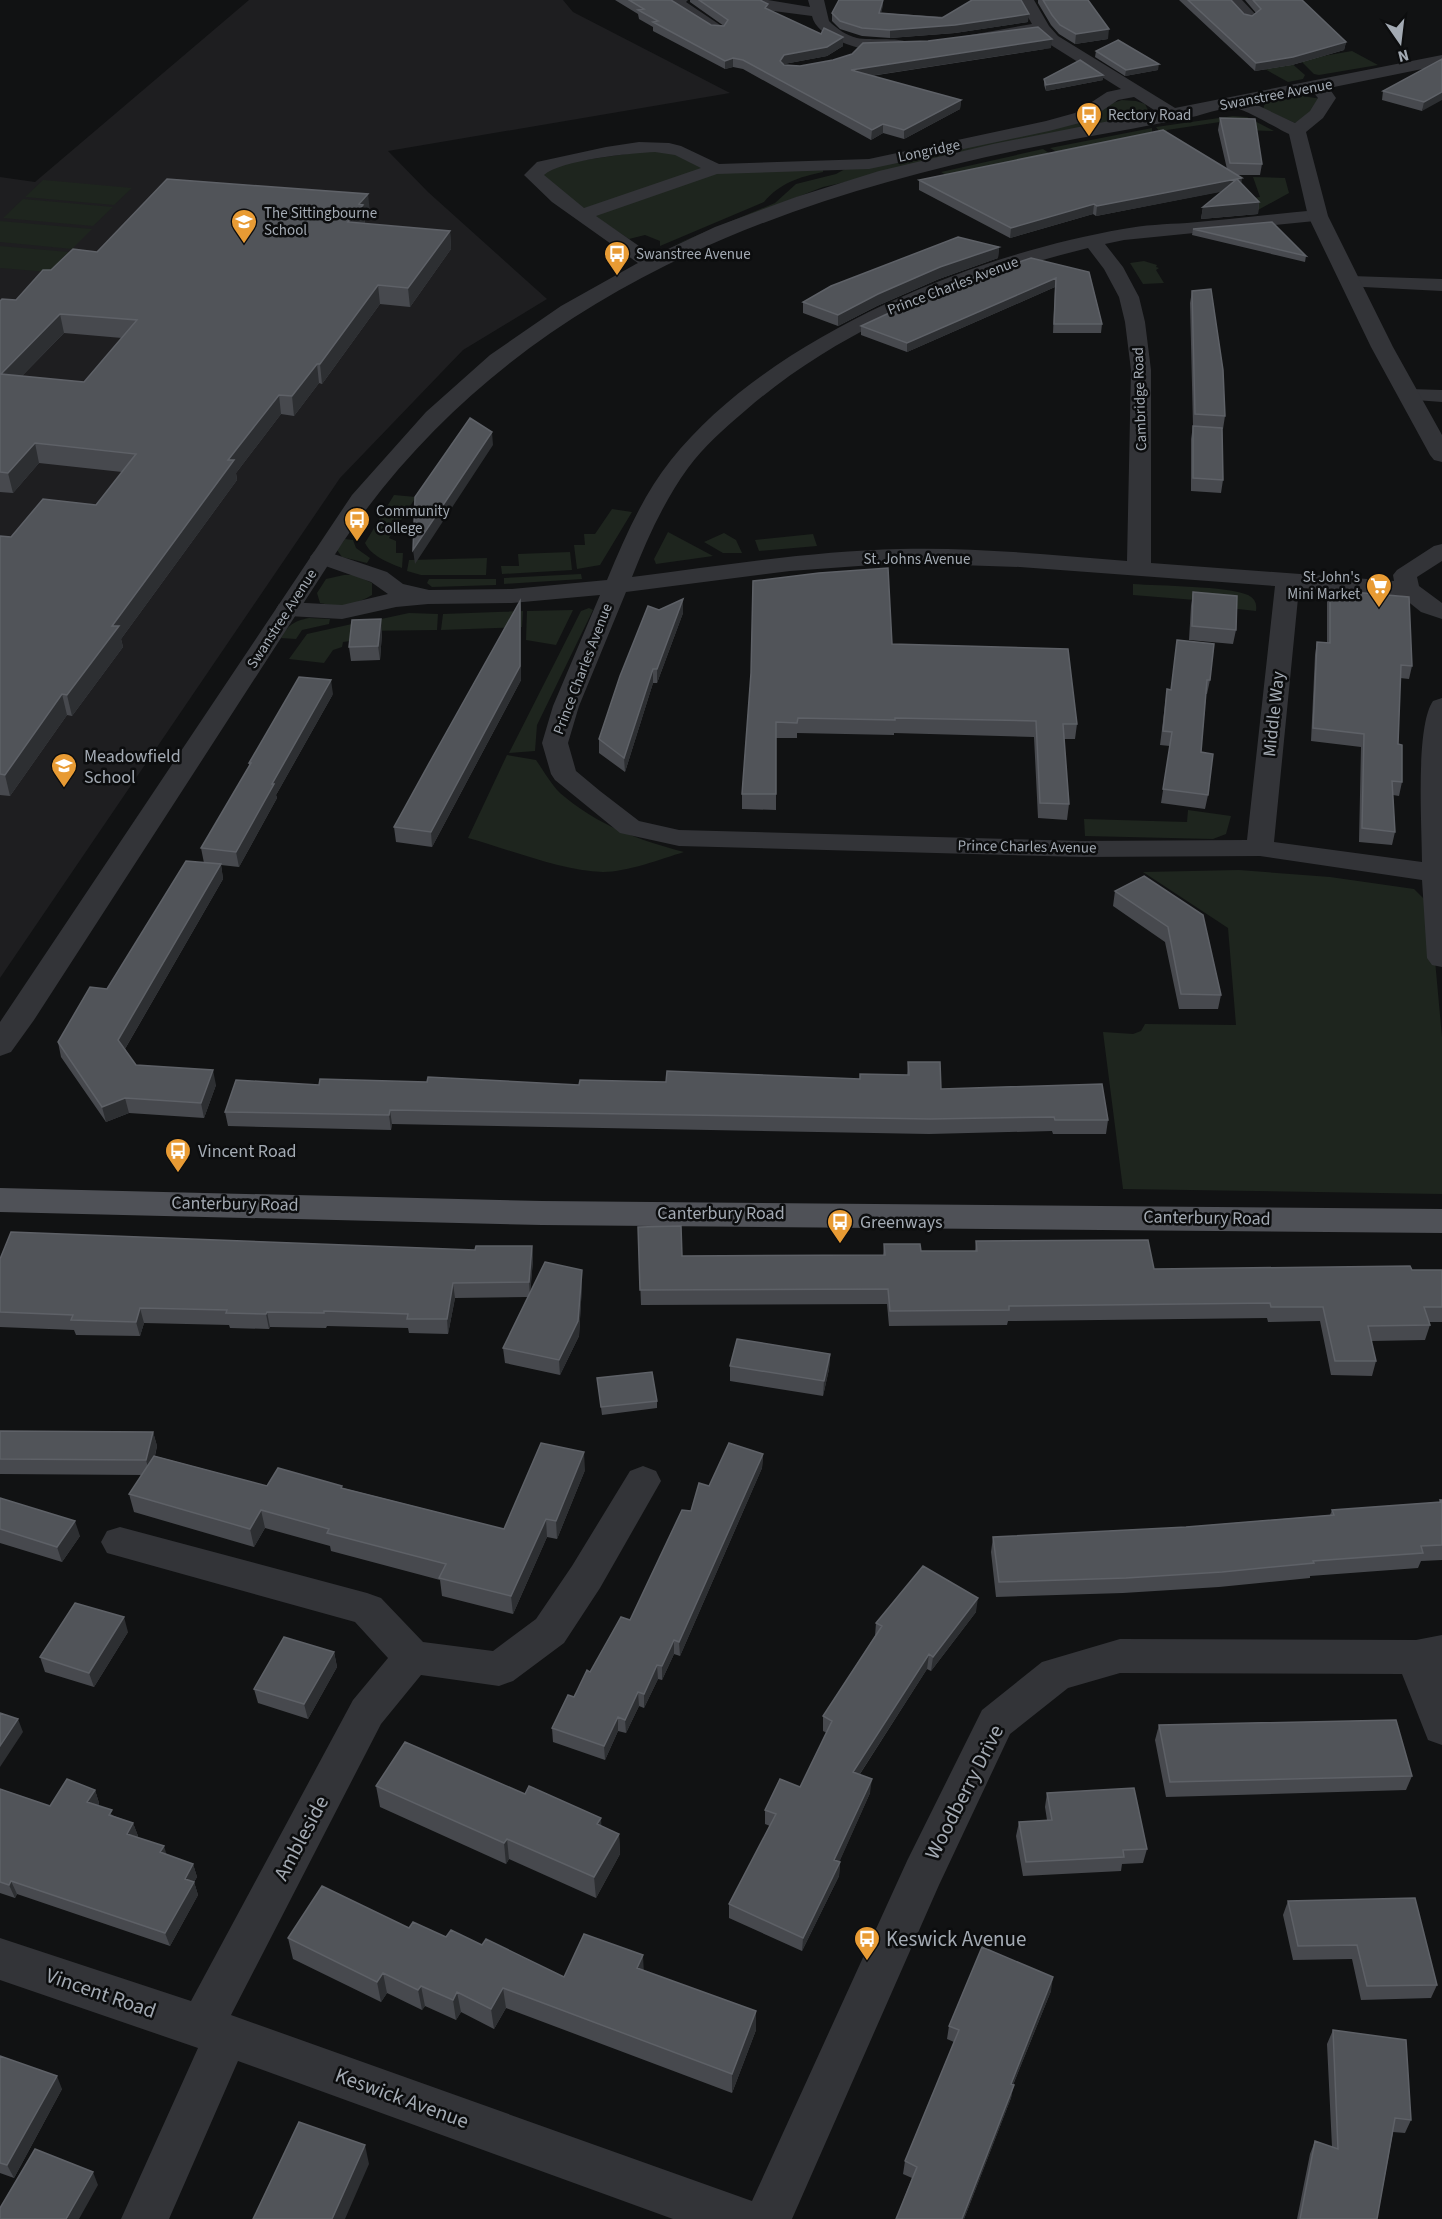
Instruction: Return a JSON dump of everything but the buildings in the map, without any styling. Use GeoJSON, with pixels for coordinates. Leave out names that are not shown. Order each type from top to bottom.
{"type":"FeatureCollection","features":[{"type":"Feature","properties":{"kind":"main road","name":"Canterbury Road"},"geometry":{"type":"LineString","coordinates":[[0,1200],[542,1213],[1442,1221]]}},
{"type":"Feature","properties":{"kind":"street"},"geometry":{"type":"LineString","coordinates":[[680,0],[673,1],[718,29]]}},
{"type":"Feature","properties":{"kind":"street"},"geometry":{"type":"LineString","coordinates":[[756,0],[771,7],[817,6],[820,23],[852,49],[918,45]]}},
{"type":"Feature","properties":{"kind":"street"},"geometry":{"type":"LineString","coordinates":[[1026,0],[1042,28],[1060,45],[1174,115]]}},
{"type":"Feature","properties":{"kind":"street"},"geometry":{"type":"LineString","coordinates":[[1233,0],[1250,17]]}},
{"type":"Feature","properties":{"kind":"street"},"geometry":{"type":"LineString","coordinates":[[959,40],[1019,29],[1042,28]]}},
{"type":"Feature","properties":{"kind":"street","name":"Swanstree Avenue"},"geometry":{"type":"LineString","coordinates":[[0,1045],[165,800],[288,609],[373,483],[405,445],[469,384],[510,351],[558,318],[652,264],[756,218],[830,192],[966,155],[1318,87],[1442,60]]}},
{"type":"Feature","properties":{"kind":"street"},"geometry":{"type":"LineString","coordinates":[[1297,131],[1325,104],[1327,98],[1318,87]]}},
{"type":"Feature","properties":{"kind":"street","name":"Longridge"},"geometry":{"type":"LineString","coordinates":[[582,215],[715,169],[869,164],[1049,126],[1081,117],[1113,96],[1134,92]]}},
{"type":"Feature","properties":{"kind":"street"},"geometry":{"type":"LineString","coordinates":[[1238,102],[1297,131],[1318,216],[1382,347],[1442,455]]}},
{"type":"Feature","properties":{"kind":"street"},"geometry":{"type":"LineString","coordinates":[[652,264],[558,198],[533,175],[543,166],[628,149],[668,148],[696,157],[715,169]]}},
{"type":"Feature","properties":{"kind":"street","name":"Prince Charles Avenue"},"geometry":{"type":"LineString","coordinates":[[1318,216],[1186,227],[1091,240],[1028,257],[903,303],[853,328],[772,377],[710,430],[679,465],[639,531],[566,706],[555,743],[564,774],[590,797],[630,826],[679,838],[1081,849],[1260,848],[1436,873]]}},
{"type":"Feature","properties":{"kind":"street","name":"Cambridge Road"},"geometry":{"type":"LineString","coordinates":[[1091,240],[1113,267],[1129,297],[1135,322],[1141,370],[1139,570]]}},
{"type":"Feature","properties":{"kind":"street"},"geometry":{"type":"LineString","coordinates":[[1351,282],[1442,285]]}},
{"type":"Feature","properties":{"kind":"street"},"geometry":{"type":"LineString","coordinates":[[1409,394],[1442,396]]}},
{"type":"Feature","properties":{"kind":"street"},"geometry":{"type":"LineString","coordinates":[[1442,551],[1405,575],[1408,589],[1430,607],[1442,612]]}},
{"type":"Feature","properties":{"kind":"street","name":"St. Johns Avenue"},"geometry":{"type":"LineString","coordinates":[[288,609],[342,612],[396,600],[428,597],[512,596],[615,586],[790,564],[900,556],[1020,560],[1408,589]]}},
{"type":"Feature","properties":{"kind":"street","name":"St. Johns Avenue"},"geometry":{"type":"LineString","coordinates":[[322,558],[380,578],[395,589],[428,597]]}},
{"type":"Feature","properties":{"kind":"street","name":"Middle Way"},"geometry":{"type":"LineString","coordinates":[[1260,848],[1288,580]]}},
{"type":"Feature","properties":{"kind":"street"},"geometry":{"type":"LineString","coordinates":[[1442,706],[1435,733],[1436,873],[1442,958]]}},
{"type":"Feature","properties":{"kind":"street"},"geometry":{"type":"LineString","coordinates":[[120,1542],[367,1609],[412,1657],[499,1669],[549,1631],[586,1577],[643,1481]]}},
{"type":"Feature","properties":{"kind":"street"},"geometry":{"type":"LineString","coordinates":[[1429,1655],[1442,1727]]}},
{"type":"Feature","properties":{"kind":"street","name":"Woodberry Drive"},"geometry":{"type":"LineString","coordinates":[[768,2219],[922,1875],[996,1722],[1056,1674],[1120,1656],[1429,1655]]}},
{"type":"Feature","properties":{"kind":"street","name":"Ambleside"},"geometry":{"type":"LineString","coordinates":[[145,2219],[214,2031],[368,1712],[412,1657]]}},
{"type":"Feature","properties":{"kind":"street","name":"Vincent Road"},"geometry":{"type":"LineString","coordinates":[[0,1959],[214,2031]]}},
{"type":"Feature","properties":{"kind":"street","name":"Keswick Avenue"},"geometry":{"type":"LineString","coordinates":[[214,2031],[738,2219]]}},
{"type":"Feature","properties":{"kind":"shaded area","name":"The Sittingbourne School"},"geometry":{"type":"Polygon","coordinates":[[[249,0],[563,0],[573,12],[730,93],[388,151],[428,192],[547,299],[463,350],[340,478],[0,978],[0,177],[35,182],[249,0]]]}},
{"type":"Feature","properties":{"kind":"shaded area"},"geometry":{"type":"Polygon","coordinates":[[[1352,51],[1378,65],[1319,75],[1314,74],[1300,60],[1352,51]]]}},
{"type":"Feature","properties":{"kind":"shaded area"},"geometry":{"type":"Polygon","coordinates":[[[1289,61],[1305,75],[1303,79],[1288,82],[1254,63],[1289,61]]]}},
{"type":"Feature","properties":{"kind":"shaded area"},"geometry":{"type":"Polygon","coordinates":[[[1302,96],[1322,99],[1300,122],[1295,123],[1263,109],[1265,103],[1302,96]]]}},
{"type":"Feature","properties":{"kind":"shaded area"},"geometry":{"type":"Polygon","coordinates":[[[1122,100],[1145,104],[1148,110],[1141,116],[823,187],[669,247],[775,203],[796,184],[836,174],[847,168],[1008,138],[1122,100]]]}},
{"type":"Feature","properties":{"kind":"shaded area"},"geometry":{"type":"Polygon","coordinates":[[[1233,116],[1247,117],[1274,131],[1242,130],[1233,120],[1167,130],[1163,136],[1156,127],[1233,116]]]}},
{"type":"Feature","properties":{"kind":"shaded area"},"geometry":{"type":"Polygon","coordinates":[[[1152,128],[1152,133],[1057,152],[1050,148],[1152,128]]]}},
{"type":"Feature","properties":{"kind":"shaded area"},"geometry":{"type":"Polygon","coordinates":[[[668,148],[715,172],[823,170],[823,172],[790,182],[770,195],[764,202],[660,246],[660,241],[645,235],[629,239],[533,175],[543,166],[668,148]]]}},
{"type":"Feature","properties":{"kind":"shaded area"},"geometry":{"type":"Polygon","coordinates":[[[1043,149],[1049,153],[990,166],[962,184],[941,172],[1043,149]]]}},
{"type":"Feature","properties":{"kind":"shaded area"},"geometry":{"type":"Polygon","coordinates":[[[1253,177],[1285,178],[1289,193],[1258,210],[1247,199],[1260,197],[1253,177]]]}},
{"type":"Feature","properties":{"kind":"shaded area"},"geometry":{"type":"Polygon","coordinates":[[[43,180],[132,188],[114,205],[25,197],[43,180]]]}},
{"type":"Feature","properties":{"kind":"shaded area"},"geometry":{"type":"Polygon","coordinates":[[[23,199],[113,207],[93,226],[3,218],[23,199]]]}},
{"type":"Feature","properties":{"kind":"shaded area"},"geometry":{"type":"Polygon","coordinates":[[[0,221],[92,229],[72,249],[0,242],[0,221]]]}},
{"type":"Feature","properties":{"kind":"shaded area"},"geometry":{"type":"Polygon","coordinates":[[[0,246],[69,252],[49,272],[0,268],[0,246]]]}},
{"type":"Feature","properties":{"kind":"shaded area"},"geometry":{"type":"Polygon","coordinates":[[[1144,261],[1157,265],[1156,267],[1159,268],[1156,270],[1164,283],[1143,284],[1130,263],[1144,261]]]}},
{"type":"Feature","properties":{"kind":"shaded area"},"geometry":{"type":"Polygon","coordinates":[[[394,495],[416,497],[389,538],[396,541],[396,553],[403,553],[402,568],[376,555],[365,543],[394,495]]]}},
{"type":"Feature","properties":{"kind":"shaded area"},"geometry":{"type":"Polygon","coordinates":[[[612,509],[632,512],[600,565],[577,569],[574,545],[585,545],[584,534],[595,534],[612,509]]]}},
{"type":"Feature","properties":{"kind":"shaded area"},"geometry":{"type":"Polygon","coordinates":[[[668,532],[713,556],[656,564],[654,559],[668,532]]]}},
{"type":"Feature","properties":{"kind":"shaded area"},"geometry":{"type":"Polygon","coordinates":[[[724,533],[736,540],[742,553],[723,553],[704,542],[724,533]]]}},
{"type":"Feature","properties":{"kind":"shaded area"},"geometry":{"type":"Polygon","coordinates":[[[813,534],[817,546],[759,551],[755,540],[813,534]]]}},
{"type":"Feature","properties":{"kind":"shaded area"},"geometry":{"type":"Polygon","coordinates":[[[345,539],[353,540],[356,548],[370,558],[367,563],[342,557],[337,550],[345,539]]]}},
{"type":"Feature","properties":{"kind":"shaded area"},"geometry":{"type":"Polygon","coordinates":[[[570,552],[572,570],[502,574],[501,566],[519,566],[518,554],[570,552]]]}},
{"type":"Feature","properties":{"kind":"shaded area"},"geometry":{"type":"Polygon","coordinates":[[[487,558],[486,575],[421,575],[407,571],[409,560],[487,558]]]}},
{"type":"Feature","properties":{"kind":"shaded area"},"geometry":{"type":"Polygon","coordinates":[[[581,574],[582,579],[504,584],[504,578],[581,574]]]}},
{"type":"Feature","properties":{"kind":"shaded area"},"geometry":{"type":"Polygon","coordinates":[[[355,575],[372,583],[372,595],[347,605],[320,603],[317,593],[326,579],[355,575]]]}},
{"type":"Feature","properties":{"kind":"shaded area"},"geometry":{"type":"Polygon","coordinates":[[[429,579],[496,579],[496,585],[432,587],[427,583],[429,579]]]}},
{"type":"Feature","properties":{"kind":"shaded area"},"geometry":{"type":"Polygon","coordinates":[[[1133,584],[1238,592],[1252,598],[1256,603],[1256,611],[1220,607],[1220,602],[1133,595],[1133,584]]]}},
{"type":"Feature","properties":{"kind":"shaded area"},"geometry":{"type":"Polygon","coordinates":[[[589,608],[593,610],[537,725],[535,751],[509,753],[581,611],[589,608]]]}},
{"type":"Feature","properties":{"kind":"shaded area"},"geometry":{"type":"Polygon","coordinates":[[[573,610],[556,645],[526,640],[527,611],[573,610]]]}},
{"type":"Feature","properties":{"kind":"shaded area"},"geometry":{"type":"Polygon","coordinates":[[[523,611],[522,627],[441,630],[443,614],[523,611]]]}},
{"type":"Feature","properties":{"kind":"shaded area"},"geometry":{"type":"Polygon","coordinates":[[[409,613],[438,614],[437,630],[358,631],[358,624],[409,613]]]}},
{"type":"Feature","properties":{"kind":"shaded area"},"geometry":{"type":"Polygon","coordinates":[[[309,618],[330,619],[329,624],[302,630],[296,639],[281,638],[292,624],[309,618]]]}},
{"type":"Feature","properties":{"kind":"shaded area"},"geometry":{"type":"Polygon","coordinates":[[[352,624],[350,641],[343,642],[342,647],[333,650],[324,663],[289,659],[307,634],[352,624]]]}},
{"type":"Feature","properties":{"kind":"shaded area"},"geometry":{"type":"Polygon","coordinates":[[[507,755],[536,760],[560,793],[603,823],[650,842],[684,852],[633,868],[603,872],[587,871],[553,864],[468,838],[507,755]]]}},
{"type":"Feature","properties":{"kind":"shaded area"},"geometry":{"type":"Polygon","coordinates":[[[1188,810],[1231,816],[1226,834],[1213,839],[1085,836],[1084,819],[1187,822],[1188,810]]]}},
{"type":"Feature","properties":{"kind":"shaded area"},"geometry":{"type":"Polygon","coordinates":[[[1239,870],[1330,877],[1414,889],[1430,905],[1442,1037],[1442,1194],[1123,1189],[1103,1032],[1133,1034],[1141,1031],[1145,1024],[1236,1025],[1228,928],[1143,872],[1239,870]]]}},
{"type":"Feature","properties":{"kind":"place","name":"Rectory Road"},"geometry":{"type":"Point","coordinates":[1089,138]}},
{"type":"Feature","properties":{"kind":"place","name":"The Sittingbourne School"},"geometry":{"type":"Point","coordinates":[244,245]}},
{"type":"Feature","properties":{"kind":"place","name":"Swanstree Avenue"},"geometry":{"type":"Point","coordinates":[617,277]}},
{"type":"Feature","properties":{"kind":"place","name":"Community College"},"geometry":{"type":"Point","coordinates":[357,543]}},
{"type":"Feature","properties":{"kind":"place","name":"St John's Mini Market"},"geometry":{"type":"Point","coordinates":[1379,609]}},
{"type":"Feature","properties":{"kind":"place","name":"Meadowfield School"},"geometry":{"type":"Point","coordinates":[64,789]}},
{"type":"Feature","properties":{"kind":"place","name":"Vincent Road"},"geometry":{"type":"Point","coordinates":[178,1174]}},
{"type":"Feature","properties":{"kind":"place","name":"Greenways"},"geometry":{"type":"Point","coordinates":[840,1245]}},
{"type":"Feature","properties":{"kind":"place","name":"Keswick Avenue"},"geometry":{"type":"Point","coordinates":[867,1962]}}]}
